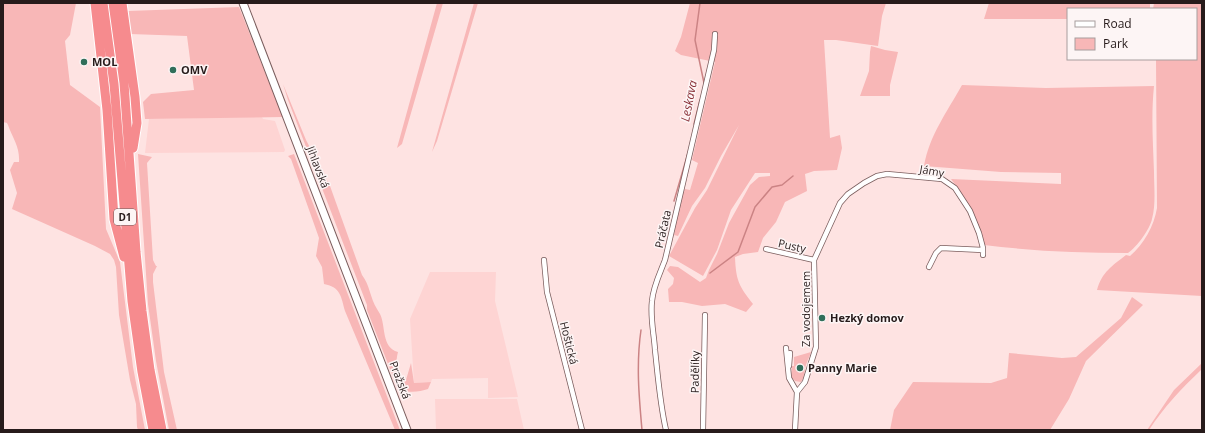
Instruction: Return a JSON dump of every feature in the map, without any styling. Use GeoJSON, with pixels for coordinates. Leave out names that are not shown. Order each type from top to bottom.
{"type":"FeatureCollection","features":[{"type":"Feature","properties":{"kind":"highway"},"geometry":{"type":"LineString","coordinates":[[95,3],[107,110],[114,219],[132,301]]}},
{"type":"Feature","properties":{"kind":"highway","name":"D1"},"geometry":{"type":"LineString","coordinates":[[103,3],[114,84],[132,301],[142,372],[153,430]]}},
{"type":"Feature","properties":{"kind":"highway","name":"D1"},"geometry":{"type":"LineString","coordinates":[[113,3],[124,82],[131,161],[136,252],[142,310],[150,370],[162,430]]}},
{"type":"Feature","properties":{"kind":"highway"},"geometry":{"type":"LineString","coordinates":[[122,3],[137,124],[131,161]]}},
{"type":"Feature","properties":{"kind":"main road","name":"Jihlavská"},"geometry":{"type":"LineString","coordinates":[[243,3],[372,339]]}},
{"type":"Feature","properties":{"kind":"main road","name":"Pražská"},"geometry":{"type":"LineString","coordinates":[[372,339],[407,430]]}},
{"type":"Feature","properties":{"kind":"street","name":"Práčata"},"geometry":{"type":"LineString","coordinates":[[666,430],[652,321],[653,291],[668,245],[714,50],[715,34]]}},
{"type":"Feature","properties":{"kind":"street","name":"Jámy"},"geometry":{"type":"LineString","coordinates":[[840,203],[848,194],[877,176],[886,174],[942,179],[955,188],[967,205],[979,234],[983,255]]}},
{"type":"Feature","properties":{"kind":"street","name":"Za vodojemem"},"geometry":{"type":"LineString","coordinates":[[797,392],[805,382],[816,347],[814,260],[840,203]]}},
{"type":"Feature","properties":{"kind":"street"},"geometry":{"type":"LineString","coordinates":[[930,267],[936,253],[941,248],[983,250]]}},
{"type":"Feature","properties":{"kind":"street","name":"Pusty"},"geometry":{"type":"LineString","coordinates":[[766,249],[814,260]]}},
{"type":"Feature","properties":{"kind":"street","name":"Hoštická"},"geometry":{"type":"LineString","coordinates":[[544,260],[547,292],[582,430]]}},
{"type":"Feature","properties":{"kind":"street","name":"Padělíky"},"geometry":{"type":"LineString","coordinates":[[703,430],[705,315]]}},
{"type":"Feature","properties":{"kind":"street"},"geometry":{"type":"LineString","coordinates":[[786,348],[789,378],[797,392],[795,430]]}},
{"type":"Feature","properties":{"kind":"street"},"geometry":{"type":"LineString","coordinates":[[789,378],[790,353]]}},
{"type":"Feature","properties":{"kind":"shaded area"},"geometry":{"type":"Polygon","coordinates":[[[262,117],[263,119],[275,121],[285,150],[284,152],[145,153],[149,119],[262,117]]]}},
{"type":"Feature","properties":{"kind":"shaded area"},"geometry":{"type":"Polygon","coordinates":[[[430,272],[496,272],[495,301],[518,397],[488,398],[488,378],[432,379],[431,382],[414,383],[410,319],[430,272]]]}},
{"type":"Feature","properties":{"kind":"shaded area"},"geometry":{"type":"Polygon","coordinates":[[[435,399],[517,399],[524,430],[436,430],[435,399]]]}},
{"type":"Feature","properties":{"kind":"green space"},"geometry":{"type":"Polygon","coordinates":[[[3,3],[76,3],[70,35],[65,41],[70,85],[100,107],[106,229],[120,262],[133,367],[145,430],[138,430],[137,427],[136,404],[130,380],[119,315],[116,267],[114,260],[110,254],[95,246],[12,209],[17,193],[10,170],[14,162],[19,162],[19,157],[17,147],[8,125],[7,123],[3,122],[3,3]]]}},
{"type":"Feature","properties":{"kind":"green space"},"geometry":{"type":"Polygon","coordinates":[[[437,3],[443,3],[402,144],[397,148],[437,3]]]}},
{"type":"Feature","properties":{"kind":"green space"},"geometry":{"type":"Polygon","coordinates":[[[474,3],[478,3],[437,141],[432,152],[474,3]]]}},
{"type":"Feature","properties":{"kind":"green space"},"geometry":{"type":"Polygon","coordinates":[[[690,3],[886,3],[882,16],[878,46],[836,40],[824,40],[830,138],[840,135],[842,148],[837,170],[814,171],[805,174],[807,191],[785,202],[776,222],[763,238],[758,252],[743,254],[735,257],[737,278],[744,292],[753,304],[746,312],[725,304],[702,306],[682,302],[669,302],[668,289],[673,284],[674,278],[667,270],[670,266],[678,267],[700,282],[706,278],[729,223],[750,185],[759,177],[770,176],[770,173],[755,173],[731,210],[717,250],[703,276],[669,256],[695,208],[707,190],[739,125],[705,188],[692,206],[678,236],[674,235],[681,195],[685,189],[690,190],[698,163],[692,160],[715,62],[681,55],[675,51],[681,37],[690,3]]]}},
{"type":"Feature","properties":{"kind":"green space"},"geometry":{"type":"Polygon","coordinates":[[[989,3],[1150,3],[1150,8],[1067,8],[1067,19],[984,19],[989,3]]]}},
{"type":"Feature","properties":{"kind":"green space"},"geometry":{"type":"Polygon","coordinates":[[[1154,3],[1202,3],[1202,296],[1097,290],[1102,278],[1108,270],[1126,255],[1130,256],[1140,246],[1148,234],[1156,215],[1156,60],[1197,60],[1197,8],[1153,8],[1154,3]]]}},
{"type":"Feature","properties":{"kind":"green space"},"geometry":{"type":"Polygon","coordinates":[[[239,7],[283,117],[145,119],[143,102],[151,94],[194,90],[187,36],[130,34],[128,11],[239,7]]]}},
{"type":"Feature","properties":{"kind":"green space"},"geometry":{"type":"Polygon","coordinates":[[[871,46],[898,52],[890,85],[890,96],[860,96],[869,71],[871,46]]]}},
{"type":"Feature","properties":{"kind":"green space"},"geometry":{"type":"Polygon","coordinates":[[[283,84],[306,140],[330,186],[362,275],[367,283],[382,319],[386,341],[389,346],[398,352],[397,367],[399,373],[403,380],[406,380],[411,363],[414,383],[431,382],[428,389],[408,392],[397,387],[283,84]]]}},
{"type":"Feature","properties":{"kind":"green space"},"geometry":{"type":"Polygon","coordinates":[[[962,85],[1046,88],[1154,86],[1152,118],[1154,207],[1149,228],[1135,247],[1128,253],[1110,253],[1038,250],[984,245],[972,210],[951,179],[1061,184],[1061,173],[1001,172],[924,166],[926,155],[934,134],[962,85]]]}},
{"type":"Feature","properties":{"kind":"green space"},"geometry":{"type":"Polygon","coordinates":[[[138,154],[152,157],[147,163],[153,260],[157,266],[153,274],[153,282],[164,372],[177,430],[169,430],[156,361],[148,304],[138,154]]]}},
{"type":"Feature","properties":{"kind":"green space"},"geometry":{"type":"Polygon","coordinates":[[[294,154],[400,430],[395,430],[345,311],[339,293],[330,285],[324,284],[322,267],[316,256],[319,238],[291,159],[288,156],[294,154]]]}},
{"type":"Feature","properties":{"kind":"green space"},"geometry":{"type":"Polygon","coordinates":[[[1132,297],[1143,305],[1086,361],[1069,399],[1050,430],[890,430],[894,410],[913,382],[991,383],[1007,378],[1009,353],[1062,358],[1076,357],[1121,318],[1132,297]]]}},
{"type":"Feature","properties":{"kind":"green space"},"geometry":{"type":"Polygon","coordinates":[[[811,352],[806,363],[804,376],[801,382],[795,381],[791,377],[792,366],[794,366],[794,357],[811,352]]]}},
{"type":"Feature","properties":{"kind":"green space"},"geometry":{"type":"Polygon","coordinates":[[[1202,363],[1202,369],[1187,383],[1161,413],[1149,430],[1147,430],[1174,390],[1202,363]]]}},
{"type":"Feature","properties":{"kind":"waterway","name":"Leskava"},"geometry":{"type":"LineString","coordinates":[[700,3],[695,40],[704,83]]}},
{"type":"Feature","properties":{"kind":"waterway","name":"Leskava"},"geometry":{"type":"LineString","coordinates":[[694,124],[700,100]]}},
{"type":"Feature","properties":{"kind":"waterway","name":"Leskava"},"geometry":{"type":"LineString","coordinates":[[674,201],[688,153]]}},
{"type":"Feature","properties":{"kind":"waterway"},"geometry":{"type":"LineString","coordinates":[[710,273],[738,252],[755,207],[772,187],[782,185],[793,176]]}},
{"type":"Feature","properties":{"kind":"waterway","name":"Leskava"},"geometry":{"type":"LineString","coordinates":[[641,330],[638,368],[642,430]]}},
{"type":"Feature","properties":{"kind":"place","name":"MOL"},"geometry":{"type":"Point","coordinates":[84,62]}},
{"type":"Feature","properties":{"kind":"place","name":"OMV"},"geometry":{"type":"Point","coordinates":[173,70]}},
{"type":"Feature","properties":{"kind":"place","name":"Hezký domov"},"geometry":{"type":"Point","coordinates":[822,318]}},
{"type":"Feature","properties":{"kind":"place","name":"Panny Marie"},"geometry":{"type":"Point","coordinates":[800,368]}}]}
